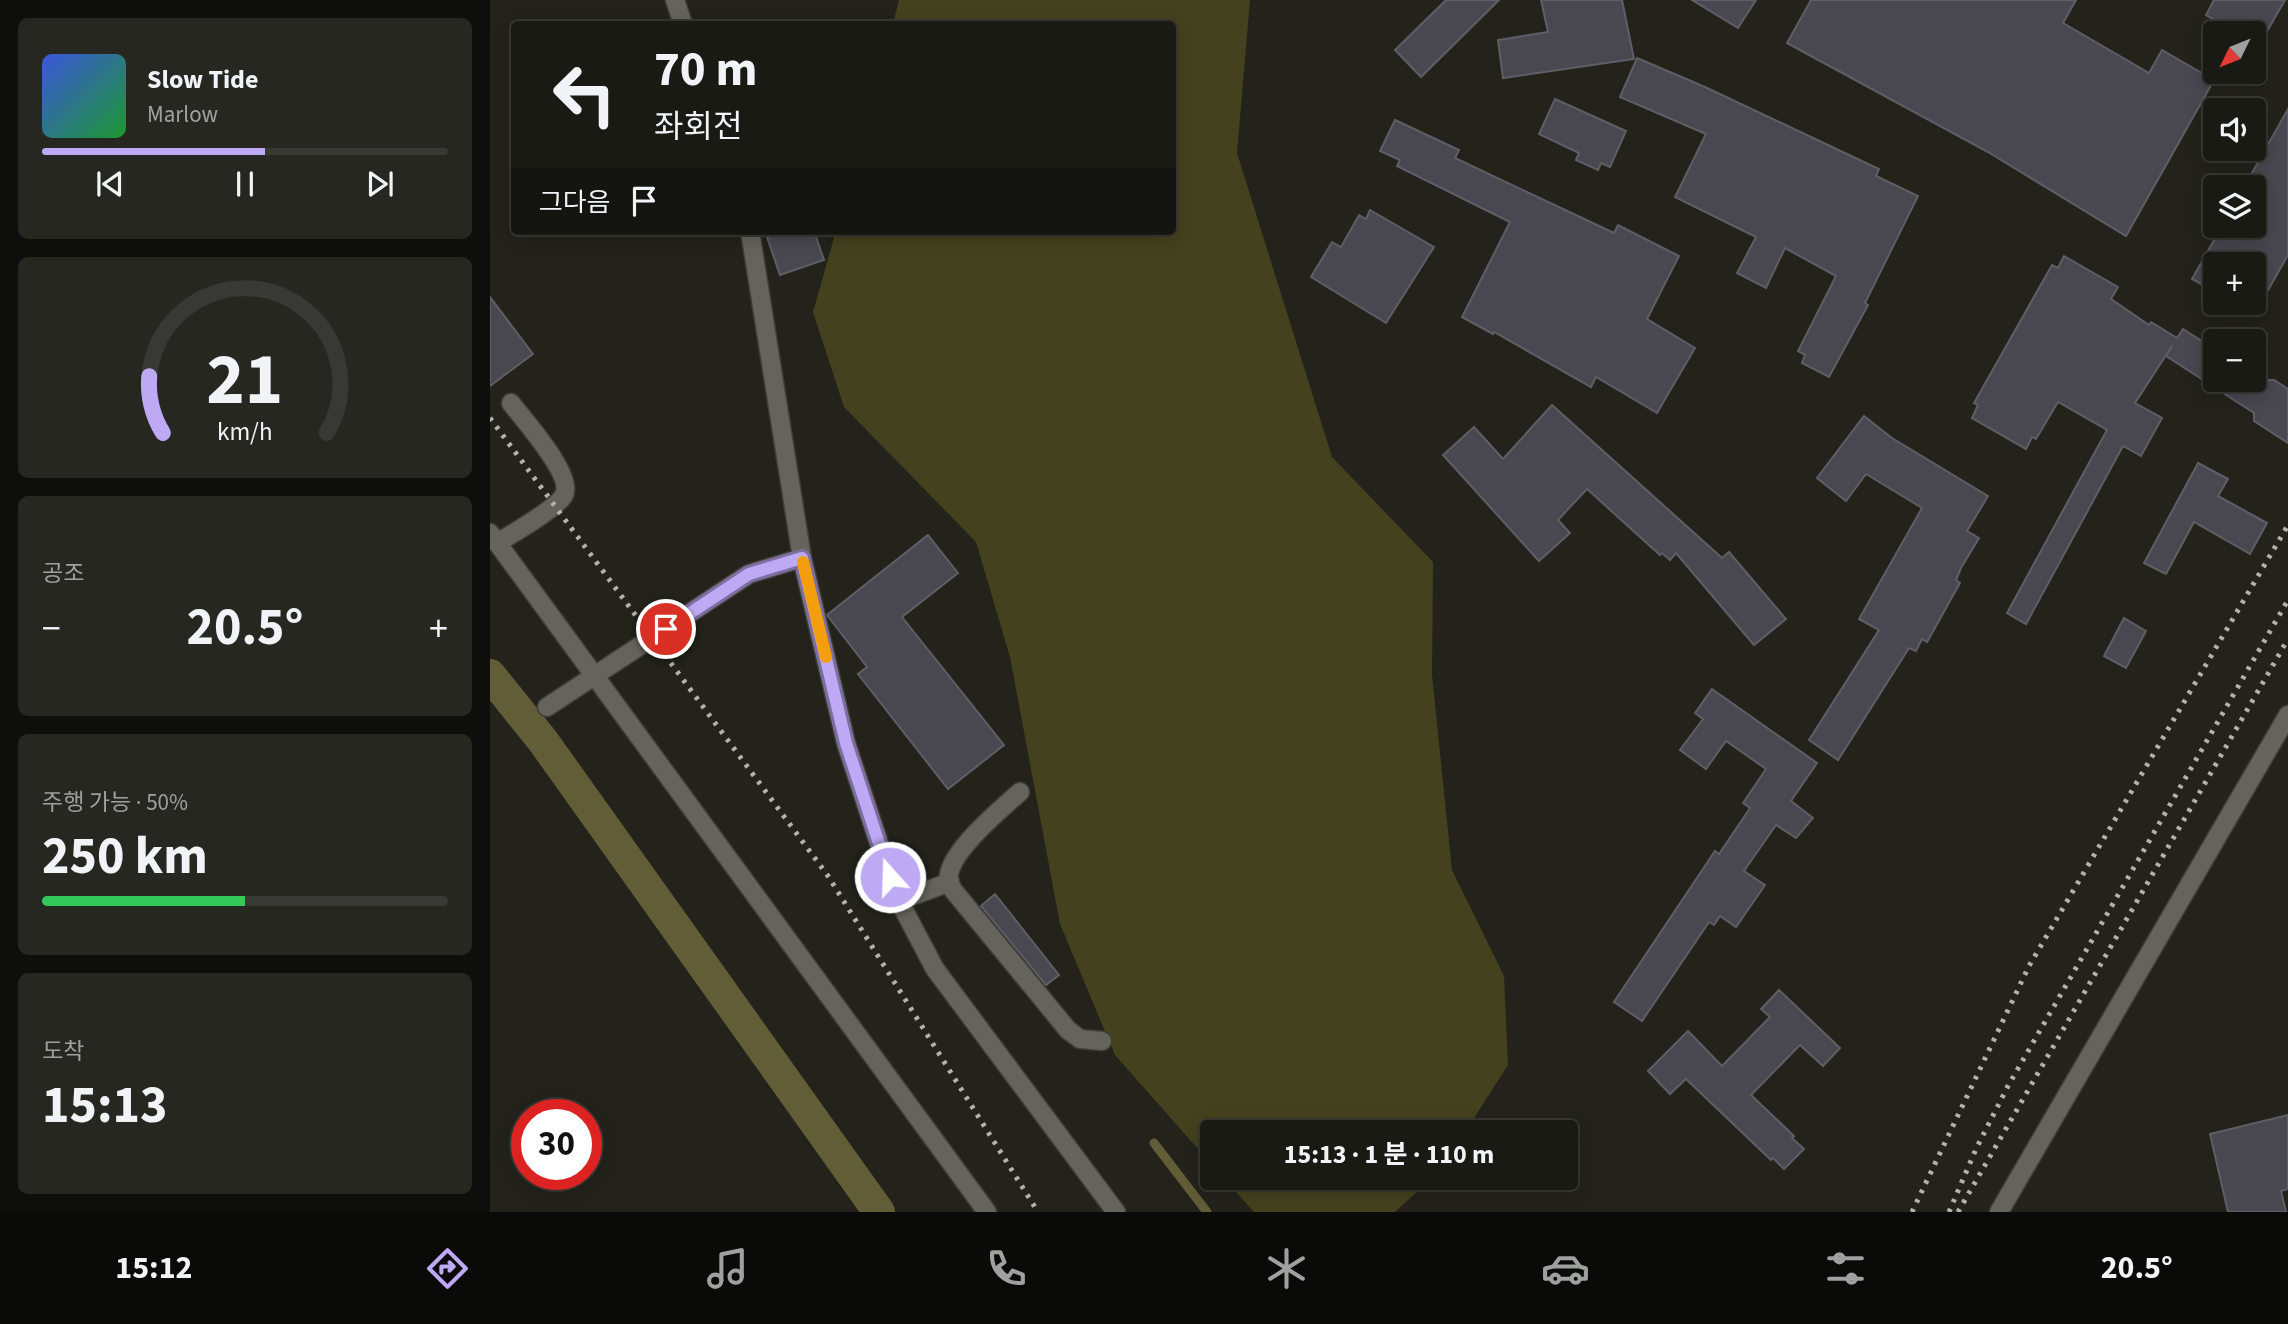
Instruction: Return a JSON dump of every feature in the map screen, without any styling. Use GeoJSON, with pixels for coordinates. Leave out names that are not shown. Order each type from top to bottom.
{"type":"FeatureCollection","features":[{"type":"Feature","properties":{"kind":"street"},"geometry":{"type":"LineString","coordinates":[[675,0],[682,21]]}},
{"type":"Feature","properties":{"kind":"street"},"geometry":{"type":"LineString","coordinates":[[751,235],[802,558],[846,743],[899,901],[935,970],[1116,1212]]}},
{"type":"Feature","properties":{"kind":"street"},"geometry":{"type":"LineString","coordinates":[[511,402],[558,464],[566,482],[564,494],[554,505],[494,538],[987,1212]]}},
{"type":"Feature","properties":{"kind":"street"},"geometry":{"type":"LineString","coordinates":[[547,707],[749,574],[802,558]]}},
{"type":"Feature","properties":{"kind":"street"},"geometry":{"type":"LineString","coordinates":[[1999,1212],[2288,715]]}},
{"type":"Feature","properties":{"kind":"street"},"geometry":{"type":"LineString","coordinates":[[1020,792],[997,812],[956,858],[949,875],[950,882],[953,890],[1068,1030],[1080,1039],[1102,1041]]}},
{"type":"Feature","properties":{"kind":"street"},"geometry":{"type":"LineString","coordinates":[[899,901],[950,882]]}},
{"type":"Feature","properties":{"kind":"shaded area"},"geometry":{"type":"Polygon","coordinates":[[[899,0],[1250,0],[1237,153],[1332,457],[1433,562],[1432,675],[1452,870],[1504,976],[1508,1065],[1473,1120],[1200,1120],[1200,1151],[1115,1055],[1060,924],[1010,657],[976,542],[844,407],[813,312],[835,235],[1176,235],[1176,21],[894,21],[899,0]]]}},
{"type":"Feature","properties":{"kind":"shaded area"},"geometry":{"type":"Polygon","coordinates":[[[1234,1190],[1419,1190],[1395,1212],[1254,1212],[1234,1190]]]}},
{"type":"Feature","properties":{"kind":"building"},"geometry":{"type":"Polygon","coordinates":[[[1446,0],[1499,0],[1421,77],[1395,50],[1446,0]]]}},
{"type":"Feature","properties":{"kind":"building"},"geometry":{"type":"Polygon","coordinates":[[[1541,0],[1622,0],[1634,59],[1503,78],[1498,40],[1548,32],[1541,0]]]}},
{"type":"Feature","properties":{"kind":"building"},"geometry":{"type":"Polygon","coordinates":[[[1692,0],[1756,0],[1738,28],[1692,0]]]}},
{"type":"Feature","properties":{"kind":"building"},"geometry":{"type":"Polygon","coordinates":[[[1811,0],[2076,0],[2063,23],[2149,73],[2162,50],[2203,74],[2203,84],[2212,84],[2126,236],[1988,152],[1787,43],[1811,0]]]}},
{"type":"Feature","properties":{"kind":"building"},"geometry":{"type":"Polygon","coordinates":[[[2214,0],[2285,0],[2266,33],[2266,21],[2216,21],[2206,15],[2214,0]]]}},
{"type":"Feature","properties":{"kind":"building"},"geometry":{"type":"Polygon","coordinates":[[[1637,58],[1879,169],[1876,176],[1918,196],[1865,303],[1868,305],[1829,377],[1802,363],[1805,355],[1798,351],[1836,276],[1785,248],[1766,288],[1737,273],[1756,237],[1675,197],[1706,134],[1620,97],[1637,58]]]}},
{"type":"Feature","properties":{"kind":"building"},"geometry":{"type":"Polygon","coordinates":[[[1555,99],[1626,131],[1610,167],[1601,163],[1598,170],[1576,160],[1579,153],[1539,134],[1555,99]]]}},
{"type":"Feature","properties":{"kind":"building"},"geometry":{"type":"Polygon","coordinates":[[[2288,109],[2288,255],[2266,294],[2266,252],[2207,252],[2215,238],[2266,238],[2266,175],[2251,175],[2259,161],[2266,161],[2266,148],[2288,109]]]}},
{"type":"Feature","properties":{"kind":"building"},"geometry":{"type":"Polygon","coordinates":[[[1395,120],[1459,150],[1455,158],[1614,233],[1618,225],[1679,256],[1647,319],[1695,348],[1657,413],[1596,377],[1591,387],[1462,317],[1510,222],[1397,166],[1400,160],[1380,151],[1395,120]]]}},
{"type":"Feature","properties":{"kind":"building"},"geometry":{"type":"Polygon","coordinates":[[[1370,210],[1434,247],[1386,323],[1311,277],[1332,242],[1341,247],[1359,215],[1366,219],[1370,210]]]}},
{"type":"Feature","properties":{"kind":"building"},"geometry":{"type":"Polygon","coordinates":[[[766,235],[815,235],[824,260],[780,275],[766,235]]]}},
{"type":"Feature","properties":{"kind":"building"},"geometry":{"type":"Polygon","coordinates":[[[2064,256],[2118,287],[2111,299],[2149,325],[2151,322],[2177,338],[2183,329],[2203,342],[2203,380],[2166,356],[2172,346],[2135,403],[2162,418],[2141,456],[2123,446],[2026,624],[2007,613],[2107,430],[2058,402],[2036,439],[2032,437],[2026,449],[1972,418],[1978,405],[1974,403],[2052,265],[2058,268],[2064,256]]]}},
{"type":"Feature","properties":{"kind":"building"},"geometry":{"type":"Polygon","coordinates":[[[2203,260],[2203,285],[2192,279],[2203,260]]]}},
{"type":"Feature","properties":{"kind":"building"},"geometry":{"type":"Polygon","coordinates":[[[490,297],[533,354],[490,386],[490,297]]]}},
{"type":"Feature","properties":{"kind":"building"},"geometry":{"type":"Polygon","coordinates":[[[2266,380],[2274,380],[2288,389],[2288,443],[2254,421],[2254,413],[2222,392],[2266,392],[2266,380]]]}},
{"type":"Feature","properties":{"kind":"building"},"geometry":{"type":"Polygon","coordinates":[[[1552,405],[1722,558],[1729,552],[1786,619],[1754,645],[1676,553],[1670,560],[1662,553],[1660,555],[1587,489],[1558,520],[1570,533],[1539,561],[1443,455],[1474,427],[1503,459],[1552,405]]]}},
{"type":"Feature","properties":{"kind":"building"},"geometry":{"type":"Polygon","coordinates":[[[1864,416],[1892,438],[1988,496],[1967,531],[1979,538],[1961,568],[1956,580],[1960,583],[1927,642],[1922,639],[1916,651],[1909,648],[1838,760],[1809,740],[1879,630],[1859,619],[1922,508],[1866,474],[1846,501],[1817,478],[1864,416]]]}},
{"type":"Feature","properties":{"kind":"building"},"geometry":{"type":"Polygon","coordinates":[[[2198,463],[2228,479],[2218,496],[2267,523],[2250,554],[2194,522],[2166,574],[2144,563],[2198,463]]]}},
{"type":"Feature","properties":{"kind":"building"},"geometry":{"type":"Polygon","coordinates":[[[928,535],[958,573],[902,617],[1004,745],[948,789],[858,674],[867,667],[827,615],[928,535]]]}},
{"type":"Feature","properties":{"kind":"building"},"geometry":{"type":"Polygon","coordinates":[[[2124,618],[2146,631],[2126,668],[2104,656],[2124,618]]]}},
{"type":"Feature","properties":{"kind":"building"},"geometry":{"type":"Polygon","coordinates":[[[1712,689],[1817,763],[1791,801],[1813,818],[1796,838],[1776,825],[1744,871],[1765,885],[1736,927],[1720,916],[1714,925],[1709,922],[1642,1021],[1614,1002],[1715,851],[1719,854],[1750,808],[1743,803],[1766,769],[1726,741],[1706,769],[1680,750],[1703,719],[1695,713],[1712,689]]]}},
{"type":"Feature","properties":{"kind":"building"},"geometry":{"type":"Polygon","coordinates":[[[995,894],[1059,975],[1046,985],[981,906],[995,894]]]}},
{"type":"Feature","properties":{"kind":"building"},"geometry":{"type":"Polygon","coordinates":[[[1779,990],[1840,1048],[1823,1066],[1800,1045],[1751,1095],[1804,1149],[1784,1169],[1773,1158],[1771,1160],[1686,1079],[1670,1094],[1648,1071],[1688,1031],[1722,1066],[1770,1017],[1761,1009],[1779,990]]]}},
{"type":"Feature","properties":{"kind":"building"},"geometry":{"type":"Polygon","coordinates":[[[2288,1115],[2288,1189],[2281,1191],[2286,1212],[2228,1212],[2210,1134],[2288,1115]]]}},
{"type":"Feature","properties":{"kind":"waterway"},"geometry":{"type":"LineString","coordinates":[[490,675],[543,741],[879,1212]]}},
{"type":"Feature","properties":{"kind":"waterway"},"geometry":{"type":"LineString","coordinates":[[1154,1143],[1207,1212]]}},
{"type":"Feature","properties":{"kind":"railway"},"geometry":{"type":"LineString","coordinates":[[490,418],[828,876],[1038,1212]]}},
{"type":"Feature","properties":{"kind":"railway"},"geometry":{"type":"LineString","coordinates":[[1912,1212],[2029,966],[2288,525]]}},
{"type":"Feature","properties":{"kind":"railway"},"geometry":{"type":"LineString","coordinates":[[1949,1212],[1976,1149],[2008,1086],[2288,600]]}},
{"type":"Feature","properties":{"kind":"railway"},"geometry":{"type":"LineString","coordinates":[[1958,1212],[2288,639]]}},
{"type":"Feature","properties":{"kind":"slow traffic"},"geometry":{"type":"LineString","coordinates":[[803,562],[826,657]]}},
{"type":"Feature","properties":{"kind":"route"},"geometry":{"type":"LineString","coordinates":[[666,629],[749,574],[802,558],[846,743],[890,877]]}}]}
